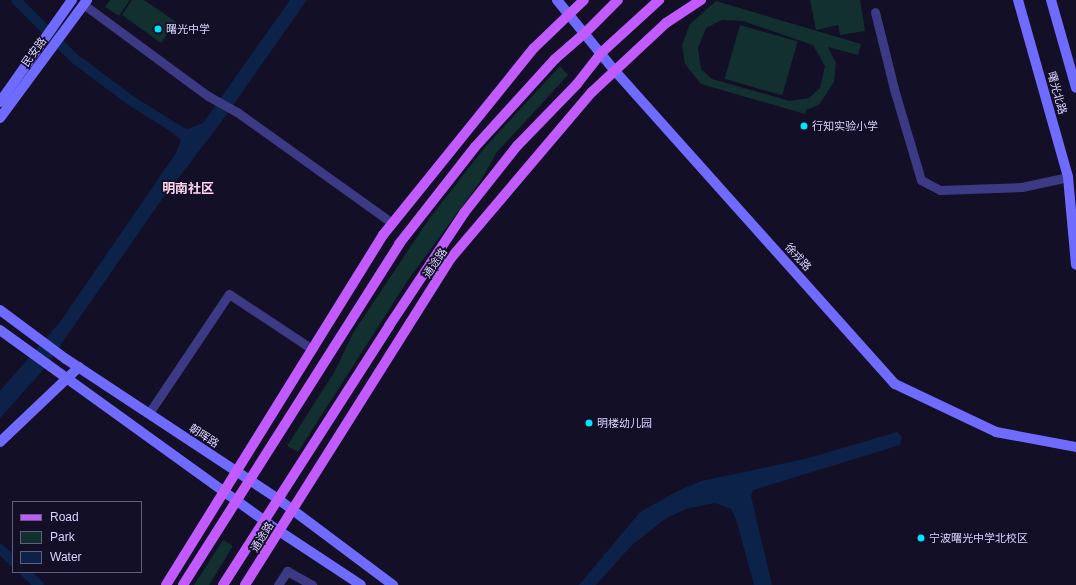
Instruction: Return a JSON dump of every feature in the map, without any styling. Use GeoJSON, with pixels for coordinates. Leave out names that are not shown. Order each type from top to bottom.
{"type":"FeatureCollection","features":[{"type":"Feature","properties":{"kind":"main road","name":"民安路"},"geometry":{"type":"LineString","coordinates":[[0,102],[72,0]]}},
{"type":"Feature","properties":{"kind":"main road","name":"徐戎路"},"geometry":{"type":"LineString","coordinates":[[557,0],[615,71],[894,384],[996,432],[1076,447]]}},
{"type":"Feature","properties":{"kind":"main road"},"geometry":{"type":"LineString","coordinates":[[166,585],[312,349],[392,224],[534,48],[584,0]]}},
{"type":"Feature","properties":{"kind":"main road"},"geometry":{"type":"LineString","coordinates":[[183,585],[399,244],[474,147],[555,59],[584,34],[618,0]]}},
{"type":"Feature","properties":{"kind":"main road","name":"通途路"},"geometry":{"type":"LineString","coordinates":[[223,585],[464,213],[517,146],[577,84],[601,53],[659,0]]}},
{"type":"Feature","properties":{"kind":"main road","name":"通途路"},"geometry":{"type":"LineString","coordinates":[[246,585],[452,258],[592,92],[666,23],[701,0]]}},
{"type":"Feature","properties":{"kind":"main road","name":"曙光北路"},"geometry":{"type":"LineString","coordinates":[[1018,0],[1068,177],[1076,265]]}},
{"type":"Feature","properties":{"kind":"main road","name":"曙光北路"},"geometry":{"type":"LineString","coordinates":[[1051,0],[1076,88]]}},
{"type":"Feature","properties":{"kind":"main road","name":"民安路"},"geometry":{"type":"LineString","coordinates":[[0,118],[85,2]]}},
{"type":"Feature","properties":{"kind":"main road","name":"朝晖路"},"geometry":{"type":"LineString","coordinates":[[0,310],[66,359],[278,499],[292,511],[393,585]]}},
{"type":"Feature","properties":{"kind":"main road"},"geometry":{"type":"LineString","coordinates":[[0,330],[225,490],[348,582],[360,585]]}},
{"type":"Feature","properties":{"kind":"main road"},"geometry":{"type":"LineString","coordinates":[[0,442],[63,375],[79,367]]}},
{"type":"Feature","properties":{"kind":"street"},"geometry":{"type":"LineString","coordinates":[[85,2],[208,96],[237,112],[392,224]]}},
{"type":"Feature","properties":{"kind":"street"},"geometry":{"type":"LineString","coordinates":[[875,12],[894,89],[921,180],[940,190],[1022,187],[1068,177]]}},
{"type":"Feature","properties":{"kind":"street"},"geometry":{"type":"LineString","coordinates":[[149,413],[229,294],[312,349]]}},
{"type":"Feature","properties":{"kind":"street"},"geometry":{"type":"LineString","coordinates":[[278,585],[287,571],[312,585]]}},
{"type":"Feature","properties":{"kind":"green space"},"geometry":{"type":"Polygon","coordinates":[[[110,0],[130,0],[119,16],[105,7],[110,0]]]}},
{"type":"Feature","properties":{"kind":"green space"},"geometry":{"type":"Polygon","coordinates":[[[132,0],[144,0],[176,22],[161,43],[122,15],[132,0]]]}},
{"type":"Feature","properties":{"kind":"green space"},"geometry":{"type":"Polygon","coordinates":[[[810,0],[860,0],[865,31],[840,35],[838,25],[816,30],[810,0]]]}},
{"type":"Feature","properties":{"kind":"green space"},"geometry":{"type":"Polygon","coordinates":[[[716,1],[861,44],[858,55],[828,47],[836,63],[834,82],[819,105],[806,110],[805,114],[701,84],[685,64],[682,45],[690,24],[716,1]],[[722,20],[706,28],[698,48],[701,69],[712,79],[790,101],[809,98],[820,88],[825,66],[813,45],[743,21],[722,20]]]}},
{"type":"Feature","properties":{"kind":"green space"},"geometry":{"type":"Polygon","coordinates":[[[740,25],[798,42],[782,95],[725,79],[740,25]]]}},
{"type":"Feature","properties":{"kind":"green space"},"geometry":{"type":"Polygon","coordinates":[[[560,66],[568,75],[497,152],[480,182],[408,280],[298,452],[287,446],[335,371],[353,333],[429,219],[485,147],[560,66]]]}},
{"type":"Feature","properties":{"kind":"green space"},"geometry":{"type":"Polygon","coordinates":[[[223,540],[233,546],[209,585],[194,585],[223,540]]]}},
{"type":"Feature","properties":{"kind":"water"},"geometry":{"type":"Polygon","coordinates":[[[290,0],[307,0],[219,125],[160,202],[44,369],[0,418],[0,391],[60,322],[176,153],[181,140],[170,131],[175,123],[187,129],[203,123],[290,0]]]}},
{"type":"Feature","properties":{"kind":"water"},"geometry":{"type":"Polygon","coordinates":[[[897,432],[902,437],[900,445],[753,490],[751,496],[772,585],[754,585],[736,519],[731,509],[715,503],[686,509],[665,519],[631,546],[596,585],[579,585],[640,512],[678,491],[701,481],[805,459],[897,432]]]}},
{"type":"Feature","properties":{"kind":"waterway"},"geometry":{"type":"LineString","coordinates":[[16,0],[74,58],[130,100],[184,134]]}},
{"type":"Feature","properties":{"kind":"waterway"},"geometry":{"type":"LineString","coordinates":[[0,549],[12,560]]}},
{"type":"Feature","properties":{"kind":"waterway"},"geometry":{"type":"LineString","coordinates":[[26,573],[39,585]]}},
{"type":"Feature","properties":{"kind":"place","name":"曙光中学"},"geometry":{"type":"Point","coordinates":[158,29]}},
{"type":"Feature","properties":{"kind":"place","name":"行知实验小学"},"geometry":{"type":"Point","coordinates":[804,126]}},
{"type":"Feature","properties":{"kind":"place","name":"明楼幼儿园"},"geometry":{"type":"Point","coordinates":[589,423]}},
{"type":"Feature","properties":{"kind":"place","name":"宁波曙光中学北校区"},"geometry":{"type":"Point","coordinates":[921,538]}},
{"type":"Feature","properties":{"kind":"district","name":"明南社区"},"geometry":{"type":"Point","coordinates":[188,189]}}]}
